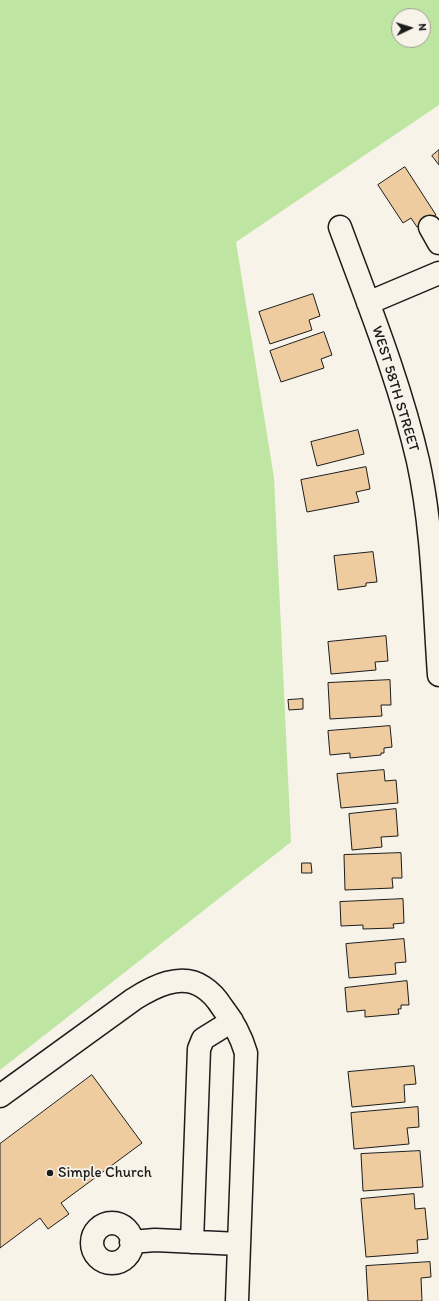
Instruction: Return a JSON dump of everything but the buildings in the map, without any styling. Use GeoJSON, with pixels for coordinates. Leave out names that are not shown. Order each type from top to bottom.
{"type":"FeatureCollection","features":[{"type":"Feature","properties":{"kind":"street","name":"WEST 58TH STREET"},"geometry":{"type":"LineString","coordinates":[[340,228],[406,414],[417,460],[431,547],[436,597],[439,675]]}},
{"type":"Feature","properties":{"kind":"street"},"geometry":{"type":"LineString","coordinates":[[368,304],[439,273]]}},
{"type":"Feature","properties":{"kind":"street"},"geometry":{"type":"LineString","coordinates":[[0,1096],[150,989],[160,985],[180,981],[191,982],[202,986],[213,995],[232,1021],[243,1042],[246,1054],[237,1301]]}},
{"type":"Feature","properties":{"kind":"street"},"geometry":{"type":"LineString","coordinates":[[192,1242],[199,1049],[203,1039],[232,1021]]}},
{"type":"Feature","properties":{"kind":"street"},"geometry":{"type":"LineString","coordinates":[[131,1242],[155,1240],[239,1244]]}},
{"type":"Feature","properties":{"kind":"green space"},"geometry":{"type":"Polygon","coordinates":[[[0,0],[439,0],[439,105],[236,242],[274,478],[291,842],[0,1070],[0,0]]]}},
{"type":"Feature","properties":{"kind":"place","name":"Simple Church"},"geometry":{"type":"Point","coordinates":[50,1173]}}]}
